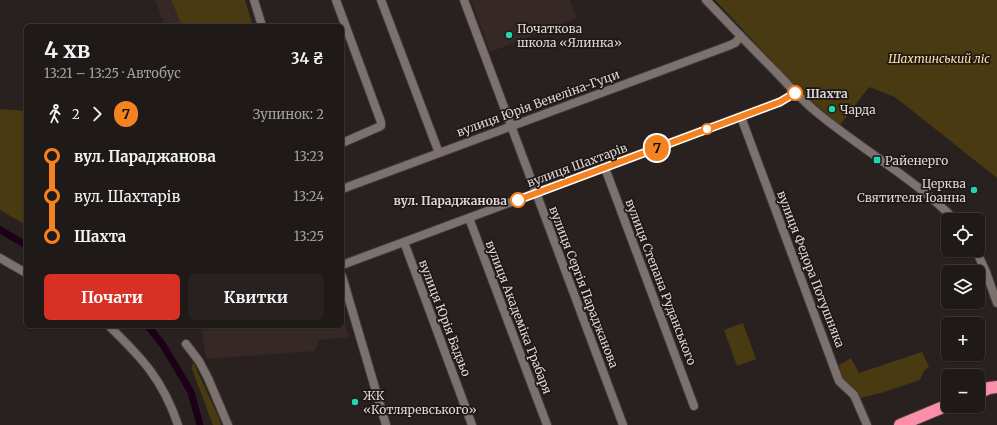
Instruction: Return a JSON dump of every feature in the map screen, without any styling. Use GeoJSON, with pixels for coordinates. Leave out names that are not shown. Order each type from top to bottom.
{"type":"FeatureCollection","features":[{"type":"Feature","properties":{"kind":"highway"},"geometry":{"type":"LineString","coordinates":[[908,423],[941,408]]}},
{"type":"Feature","properties":{"kind":"street"},"geometry":{"type":"LineString","coordinates":[[254,0],[261,24]]}},
{"type":"Feature","properties":{"kind":"street"},"geometry":{"type":"LineString","coordinates":[[336,0],[381,122],[381,126],[344,142]]}},
{"type":"Feature","properties":{"kind":"street"},"geometry":{"type":"LineString","coordinates":[[381,0],[439,153]]}},
{"type":"Feature","properties":{"kind":"street","name":"вулиця Сергія Параджанова"},"geometry":{"type":"LineString","coordinates":[[464,0],[623,425]]}},
{"type":"Feature","properties":{"kind":"street"},"geometry":{"type":"LineString","coordinates":[[706,0],[795,93],[836,128],[912,182],[948,213]]}},
{"type":"Feature","properties":{"kind":"street","name":"вулиця Юрія Венеліна-Гуци"},"geometry":{"type":"LineString","coordinates":[[344,188],[728,46],[735,43],[741,36]]}},
{"type":"Feature","properties":{"kind":"street","name":"вулиця Шахтарів"},"geometry":{"type":"LineString","coordinates":[[344,264],[741,117],[780,102],[795,93]]}},
{"type":"Feature","properties":{"kind":"street","name":"вулиця Федора Потушняка"},"geometry":{"type":"LineString","coordinates":[[741,117],[839,381],[854,396],[867,425]]}},
{"type":"Feature","properties":{"kind":"street","name":"вулиця Степана Руданського"},"geometry":{"type":"LineString","coordinates":[[605,168],[694,406]]}},
{"type":"Feature","properties":{"kind":"street","name":"вулиця Академіка Грабаря"},"geometry":{"type":"LineString","coordinates":[[469,218],[547,425]]}},
{"type":"Feature","properties":{"kind":"street","name":"вулиця Юрія Бадзьо"},"geometry":{"type":"LineString","coordinates":[[404,242],[472,425]]}},
{"type":"Feature","properties":{"kind":"street"},"geometry":{"type":"LineString","coordinates":[[979,257],[997,303]]}},
{"type":"Feature","properties":{"kind":"street"},"geometry":{"type":"LineString","coordinates":[[0,258],[24,272]]}},
{"type":"Feature","properties":{"kind":"street"},"geometry":{"type":"LineString","coordinates":[[344,283],[386,425]]}},
{"type":"Feature","properties":{"kind":"street"},"geometry":{"type":"LineString","coordinates":[[111,328],[141,359],[157,379],[171,405],[178,425]]}},
{"type":"Feature","properties":{"kind":"street"},"geometry":{"type":"LineString","coordinates":[[186,344],[199,361],[208,378],[228,425]]}},
{"type":"Feature","properties":{"kind":"shaded area"},"geometry":{"type":"Polygon","coordinates":[[[155,0],[171,0],[181,24],[164,24],[155,0]]]}},
{"type":"Feature","properties":{"kind":"shaded area","name":"Початкова школа «Ялинка»"},"geometry":{"type":"Polygon","coordinates":[[[471,0],[570,0],[577,18],[490,52],[471,0]]]}},
{"type":"Feature","properties":{"kind":"shaded area"},"geometry":{"type":"Polygon","coordinates":[[[344,322],[349,337],[319,340],[315,351],[206,359],[201,328],[344,328],[344,322]]]}},
{"type":"Feature","properties":{"kind":"green space"},"geometry":{"type":"Polygon","coordinates":[[[171,0],[245,0],[252,24],[181,24],[171,0]]]}},
{"type":"Feature","properties":{"kind":"green space","name":"Шахтинський ліс"},"geometry":{"type":"Polygon","coordinates":[[[715,0],[997,0],[997,178],[895,97],[869,87],[840,125],[802,93],[715,0]]]}},
{"type":"Feature","properties":{"kind":"green space"},"geometry":{"type":"Polygon","coordinates":[[[0,109],[24,111],[24,224],[0,210],[0,109]]]}},
{"type":"Feature","properties":{"kind":"green space"},"geometry":{"type":"Polygon","coordinates":[[[743,323],[756,359],[737,366],[724,330],[743,323]]]}},
{"type":"Feature","properties":{"kind":"green space"},"geometry":{"type":"Polygon","coordinates":[[[922,352],[929,367],[924,371],[920,380],[861,398],[843,381],[839,365],[851,358],[859,373],[922,352]]]}},
{"type":"Feature","properties":{"kind":"green space"},"geometry":{"type":"Polygon","coordinates":[[[193,362],[221,425],[213,425],[192,369],[193,362]]]}},
{"type":"Feature","properties":{"kind":"waterway"},"geometry":{"type":"LineString","coordinates":[[712,0],[750,40]]}},
{"type":"Feature","properties":{"kind":"waterway"},"geometry":{"type":"LineString","coordinates":[[0,230],[24,244]]}},
{"type":"Feature","properties":{"kind":"waterway"},"geometry":{"type":"LineString","coordinates":[[150,328],[163,345],[191,392],[200,425]]}},
{"type":"Feature","properties":{"kind":"bus line","name":"7"},"geometry":{"type":"LineString","coordinates":[[518,200],[780,102],[795,93]]}},
{"type":"Feature","properties":{"kind":"place","name":"Початкова школа «Ялинка»"},"geometry":{"type":"Point","coordinates":[509,35]}},
{"type":"Feature","properties":{"kind":"place","name":"Шахта"},"geometry":{"type":"Point","coordinates":[795,93]}},
{"type":"Feature","properties":{"kind":"place","name":"Чарда"},"geometry":{"type":"Point","coordinates":[832,109]}},
{"type":"Feature","properties":{"kind":"place","name":"Райенерго"},"geometry":{"type":"Point","coordinates":[877,160]}},
{"type":"Feature","properties":{"kind":"place","name":"Церква Святителя Іоанна"},"geometry":{"type":"Point","coordinates":[974,190]}},
{"type":"Feature","properties":{"kind":"place","name":"вул. Параджанова"},"geometry":{"type":"Point","coordinates":[518,200]}},
{"type":"Feature","properties":{"kind":"place","name":"ЖК «Котляревського»"},"geometry":{"type":"Point","coordinates":[355,402]}}]}
